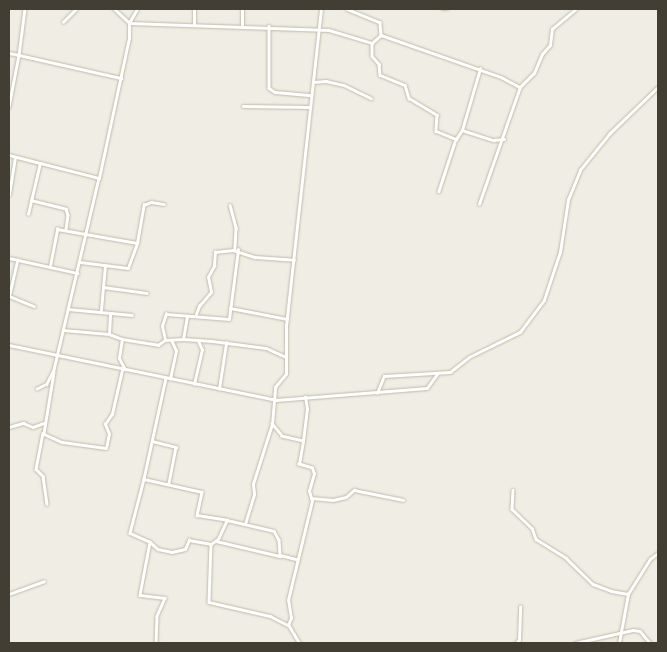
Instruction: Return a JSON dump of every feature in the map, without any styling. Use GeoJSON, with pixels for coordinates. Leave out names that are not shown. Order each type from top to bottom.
{"type":"FeatureCollection","features":[{"type":"Feature","properties":{"kind":"street"},"geometry":{"type":"LineString","coordinates":[[9,107],[25,9]]}},
{"type":"Feature","properties":{"kind":"street"},"geometry":{"type":"LineString","coordinates":[[63,22],[76,9]]}},
{"type":"Feature","properties":{"kind":"street"},"geometry":{"type":"LineString","coordinates":[[114,9],[129,23],[242,25],[319,29],[336,31],[372,43]]}},
{"type":"Feature","properties":{"kind":"street"},"geometry":{"type":"LineString","coordinates":[[47,504],[43,476],[36,470],[54,370],[78,273],[121,78],[129,23],[137,9]]}},
{"type":"Feature","properties":{"kind":"street"},"geometry":{"type":"LineString","coordinates":[[194,9],[194,24]]}},
{"type":"Feature","properties":{"kind":"street"},"geometry":{"type":"LineString","coordinates":[[242,9],[242,25]]}},
{"type":"Feature","properties":{"kind":"street"},"geometry":{"type":"LineString","coordinates":[[245,524],[254,494],[253,484],[272,424],[276,387],[286,374],[284,356],[287,319],[321,9]]}},
{"type":"Feature","properties":{"kind":"street"},"geometry":{"type":"LineString","coordinates":[[347,9],[380,22],[381,35]]}},
{"type":"Feature","properties":{"kind":"street"},"geometry":{"type":"LineString","coordinates":[[442,9],[448,9]]}},
{"type":"Feature","properties":{"kind":"street"},"geometry":{"type":"LineString","coordinates":[[479,204],[504,138],[520,87],[534,73],[542,54],[550,46],[552,29],[576,9]]}},
{"type":"Feature","properties":{"kind":"street"},"geometry":{"type":"LineString","coordinates":[[269,26],[269,88],[275,92],[312,95]]}},
{"type":"Feature","properties":{"kind":"street"},"geometry":{"type":"LineString","coordinates":[[381,35],[372,43],[372,56],[379,64],[380,75],[405,85],[409,98],[438,115],[436,131],[456,139]]}},
{"type":"Feature","properties":{"kind":"street"},"geometry":{"type":"LineString","coordinates":[[381,35],[480,69],[520,87]]}},
{"type":"Feature","properties":{"kind":"street"},"geometry":{"type":"LineString","coordinates":[[9,53],[121,78]]}},
{"type":"Feature","properties":{"kind":"street"},"geometry":{"type":"LineString","coordinates":[[439,192],[456,139],[462,130],[480,69]]}},
{"type":"Feature","properties":{"kind":"street"},"geometry":{"type":"LineString","coordinates":[[313,82],[326,81],[344,85],[371,98]]}},
{"type":"Feature","properties":{"kind":"street"},"geometry":{"type":"LineString","coordinates":[[377,392],[384,376],[450,372],[469,357],[512,338],[534,317],[544,300],[560,252],[568,200],[580,170],[610,133],[658,87]]}},
{"type":"Feature","properties":{"kind":"street"},"geometry":{"type":"LineString","coordinates":[[243,106],[310,108]]}},
{"type":"Feature","properties":{"kind":"street"},"geometry":{"type":"LineString","coordinates":[[462,130],[493,140],[504,138]]}},
{"type":"Feature","properties":{"kind":"street"},"geometry":{"type":"LineString","coordinates":[[9,155],[99,178]]}},
{"type":"Feature","properties":{"kind":"street"},"geometry":{"type":"LineString","coordinates":[[9,195],[15,156]]}},
{"type":"Feature","properties":{"kind":"street"},"geometry":{"type":"LineString","coordinates":[[28,214],[40,163]]}},
{"type":"Feature","properties":{"kind":"street"},"geometry":{"type":"LineString","coordinates":[[32,200],[66,209],[68,215],[66,230]]}},
{"type":"Feature","properties":{"kind":"street"},"geometry":{"type":"LineString","coordinates":[[80,262],[131,267],[144,205],[151,202],[164,204]]}},
{"type":"Feature","properties":{"kind":"street"},"geometry":{"type":"LineString","coordinates":[[196,314],[200,318],[228,319],[237,250],[236,228],[230,205]]}},
{"type":"Feature","properties":{"kind":"street"},"geometry":{"type":"LineString","coordinates":[[50,266],[57,229],[86,236],[137,243]]}},
{"type":"Feature","properties":{"kind":"street"},"geometry":{"type":"LineString","coordinates":[[196,314],[199,306],[211,292],[208,277],[214,266],[215,252],[237,250],[255,257],[294,260]]}},
{"type":"Feature","properties":{"kind":"street"},"geometry":{"type":"LineString","coordinates":[[9,258],[78,273]]}},
{"type":"Feature","properties":{"kind":"street"},"geometry":{"type":"LineString","coordinates":[[17,260],[9,296],[34,306]]}},
{"type":"Feature","properties":{"kind":"street"},"geometry":{"type":"LineString","coordinates":[[101,311],[105,265]]}},
{"type":"Feature","properties":{"kind":"street"},"geometry":{"type":"LineString","coordinates":[[102,287],[147,293]]}},
{"type":"Feature","properties":{"kind":"street"},"geometry":{"type":"LineString","coordinates":[[230,308],[287,319]]}},
{"type":"Feature","properties":{"kind":"street"},"geometry":{"type":"LineString","coordinates":[[68,309],[132,315]]}},
{"type":"Feature","properties":{"kind":"street"},"geometry":{"type":"LineString","coordinates":[[109,334],[110,314]]}},
{"type":"Feature","properties":{"kind":"street"},"geometry":{"type":"LineString","coordinates":[[165,340],[162,331],[165,315],[187,316],[196,314]]}},
{"type":"Feature","properties":{"kind":"street"},"geometry":{"type":"LineString","coordinates":[[183,339],[187,316]]}},
{"type":"Feature","properties":{"kind":"street"},"geometry":{"type":"LineString","coordinates":[[63,330],[109,334],[122,339],[158,345],[165,340]]}},
{"type":"Feature","properties":{"kind":"street"},"geometry":{"type":"LineString","coordinates":[[43,431],[56,440],[106,448],[109,434],[105,424],[112,414],[123,370],[118,358],[122,339]]}},
{"type":"Feature","properties":{"kind":"street"},"geometry":{"type":"LineString","coordinates":[[165,340],[172,342],[183,339],[266,348],[284,356]]}},
{"type":"Feature","properties":{"kind":"street"},"geometry":{"type":"LineString","coordinates":[[194,384],[202,350],[198,341]]}},
{"type":"Feature","properties":{"kind":"street"},"geometry":{"type":"LineString","coordinates":[[170,379],[176,351],[172,342]]}},
{"type":"Feature","properties":{"kind":"street"},"geometry":{"type":"LineString","coordinates":[[219,389],[226,343]]}},
{"type":"Feature","properties":{"kind":"street"},"geometry":{"type":"LineString","coordinates":[[9,345],[276,400],[427,388],[437,374]]}},
{"type":"Feature","properties":{"kind":"street"},"geometry":{"type":"LineString","coordinates":[[37,389],[47,384],[54,370]]}},
{"type":"Feature","properties":{"kind":"street"},"geometry":{"type":"LineString","coordinates":[[166,378],[130,533],[149,541],[158,549],[172,552],[185,549],[188,540],[211,544],[216,541],[227,520]]}},
{"type":"Feature","properties":{"kind":"street"},"geometry":{"type":"LineString","coordinates":[[288,625],[296,559],[311,498],[312,468],[300,464],[308,410],[305,397]]}},
{"type":"Feature","properties":{"kind":"street"},"geometry":{"type":"LineString","coordinates":[[9,427],[23,424],[33,427],[45,422]]}},
{"type":"Feature","properties":{"kind":"street"},"geometry":{"type":"LineString","coordinates":[[272,424],[282,436],[303,441]]}},
{"type":"Feature","properties":{"kind":"street"},"geometry":{"type":"LineString","coordinates":[[152,441],[176,447],[169,484]]}},
{"type":"Feature","properties":{"kind":"street"},"geometry":{"type":"LineString","coordinates":[[144,479],[202,492],[198,516],[227,520],[276,533],[282,556]]}},
{"type":"Feature","properties":{"kind":"street"},"geometry":{"type":"LineString","coordinates":[[311,498],[333,500],[346,497],[354,490],[403,500]]}},
{"type":"Feature","properties":{"kind":"street"},"geometry":{"type":"LineString","coordinates":[[513,490],[512,509],[532,528],[536,539],[566,558],[593,584],[611,591],[628,594]]}},
{"type":"Feature","properties":{"kind":"street"},"geometry":{"type":"LineString","coordinates":[[149,541],[145,579],[140,594],[165,598],[157,616],[156,643]]}},
{"type":"Feature","properties":{"kind":"street"},"geometry":{"type":"LineString","coordinates":[[216,541],[296,559]]}},
{"type":"Feature","properties":{"kind":"street"},"geometry":{"type":"LineString","coordinates":[[211,544],[209,602],[270,616],[288,625],[299,643]]}},
{"type":"Feature","properties":{"kind":"street"},"geometry":{"type":"LineString","coordinates":[[619,643],[628,594],[650,559],[658,553]]}},
{"type":"Feature","properties":{"kind":"street"},"geometry":{"type":"LineString","coordinates":[[9,594],[44,581]]}},
{"type":"Feature","properties":{"kind":"street"},"geometry":{"type":"LineString","coordinates":[[516,643],[519,640],[520,607]]}},
{"type":"Feature","properties":{"kind":"street"},"geometry":{"type":"LineString","coordinates":[[575,643],[596,636],[640,631],[650,643]]}}]}
